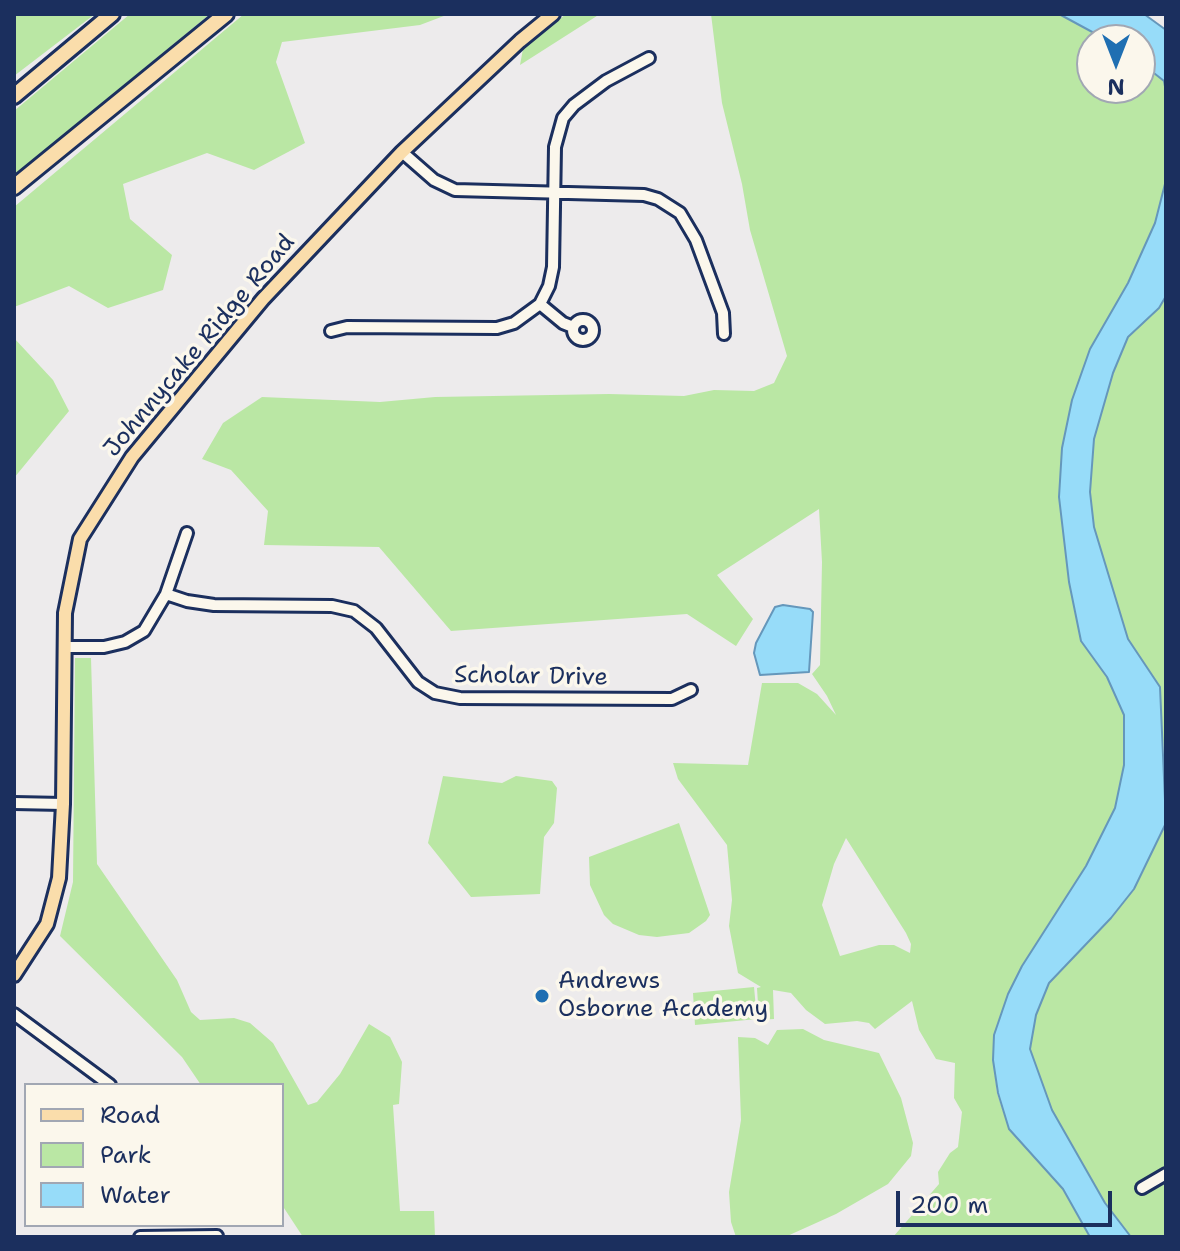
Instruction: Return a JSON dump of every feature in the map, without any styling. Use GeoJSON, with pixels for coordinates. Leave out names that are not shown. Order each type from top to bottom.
{"type":"FeatureCollection","features":[{"type":"Feature","properties":{"kind":"highway"},"geometry":{"type":"LineString","coordinates":[[14,96],[112,14]]}},
{"type":"Feature","properties":{"kind":"highway"},"geometry":{"type":"LineString","coordinates":[[14,187],[226,14]]}},
{"type":"Feature","properties":{"kind":"main road","name":"Johnnycake Ridge Road"},"geometry":{"type":"LineString","coordinates":[[14,975],[47,924],[59,878],[65,613],[80,539],[132,457],[263,299],[402,152],[553,14]]}},
{"type":"Feature","properties":{"kind":"street"},"geometry":{"type":"LineString","coordinates":[[331,331],[347,327],[497,328],[514,323],[540,304],[549,286],[553,267],[555,147],[563,118],[587,94],[649,58]]}},
{"type":"Feature","properties":{"kind":"street"},"geometry":{"type":"LineString","coordinates":[[402,152],[434,180],[455,190],[644,195],[671,206],[680,213],[696,240],[723,313],[724,334]]}},
{"type":"Feature","properties":{"kind":"street"},"geometry":{"type":"LineString","coordinates":[[540,304],[563,323],[573,327]]}},
{"type":"Feature","properties":{"kind":"street"},"geometry":{"type":"LineString","coordinates":[[65,647],[104,647],[125,642],[144,631],[166,594],[187,533]]}},
{"type":"Feature","properties":{"kind":"street","name":"Scholar Drive"},"geometry":{"type":"LineString","coordinates":[[166,594],[214,605],[332,606],[354,611],[376,628],[418,682],[435,693],[460,698],[672,699],[691,690]]}},
{"type":"Feature","properties":{"kind":"street"},"geometry":{"type":"LineString","coordinates":[[14,803],[63,804]]}},
{"type":"Feature","properties":{"kind":"street"},"geometry":{"type":"LineString","coordinates":[[14,1014],[107,1083]]}},
{"type":"Feature","properties":{"kind":"street"},"geometry":{"type":"LineString","coordinates":[[1142,1188],[1166,1174]]}},
{"type":"Feature","properties":{"kind":"street"},"geometry":{"type":"LineString","coordinates":[[140,1237],[217,1236]]}},
{"type":"Feature","properties":{"kind":"green space"},"geometry":{"type":"Polygon","coordinates":[[[14,14],[95,14],[14,76],[14,14]]]}},
{"type":"Feature","properties":{"kind":"green space"},"geometry":{"type":"Polygon","coordinates":[[[130,14],[210,14],[14,176],[14,111],[130,14]]]}},
{"type":"Feature","properties":{"kind":"green space"},"geometry":{"type":"Polygon","coordinates":[[[244,14],[449,14],[420,25],[282,42],[276,62],[305,143],[254,170],[207,153],[123,184],[130,219],[172,255],[163,290],[108,308],[69,286],[14,307],[14,207],[244,14]]]}},
{"type":"Feature","properties":{"kind":"green space"},"geometry":{"type":"Polygon","coordinates":[[[566,14],[600,14],[520,65],[523,49],[566,14]]]}},
{"type":"Feature","properties":{"kind":"green space"},"geometry":{"type":"Polygon","coordinates":[[[711,14],[1059,14],[1077,24],[1076,104],[1156,104],[1156,75],[1164,81],[1166,180],[1155,223],[1128,283],[1090,349],[1072,400],[1062,448],[1059,497],[1069,582],[1081,641],[1107,677],[1124,715],[1124,764],[1115,808],[1086,866],[1022,966],[1008,994],[994,1035],[997,1093],[1009,1129],[1063,1189],[1090,1237],[893,1237],[939,1184],[938,1172],[950,1153],[958,1147],[962,1112],[954,1098],[955,1063],[936,1059],[919,1030],[912,1001],[875,1029],[869,1023],[857,1021],[825,1024],[806,1010],[791,993],[773,990],[774,1019],[759,1020],[757,988],[761,987],[738,973],[729,926],[732,900],[727,845],[678,779],[673,763],[748,765],[762,683],[798,683],[817,694],[836,715],[812,674],[820,665],[822,562],[819,509],[717,575],[753,619],[736,646],[687,614],[451,631],[379,547],[264,545],[268,511],[231,470],[202,459],[223,423],[262,397],[380,402],[435,397],[684,396],[714,390],[754,391],[774,383],[787,356],[750,230],[722,103],[711,14]],[[846,838],[834,864],[822,905],[840,956],[879,945],[894,945],[910,953],[911,944],[846,838]]]}},
{"type":"Feature","properties":{"kind":"green space"},"geometry":{"type":"Polygon","coordinates":[[[1166,296],[1166,793],[1160,687],[1128,639],[1094,527],[1090,492],[1094,439],[1113,373],[1128,337],[1159,308],[1166,296]]]}},
{"type":"Feature","properties":{"kind":"green space"},"geometry":{"type":"Polygon","coordinates":[[[14,338],[53,380],[69,411],[14,478],[14,338]]]}},
{"type":"Feature","properties":{"kind":"green space"},"geometry":{"type":"Polygon","coordinates":[[[75,658],[91,658],[97,864],[177,980],[191,1012],[200,1020],[234,1018],[250,1023],[273,1043],[308,1105],[317,1102],[340,1074],[369,1024],[390,1037],[402,1062],[399,1104],[393,1105],[400,1211],[434,1211],[435,1237],[303,1237],[284,1208],[284,1083],[200,1083],[182,1057],[60,936],[73,882],[75,658]]]}},
{"type":"Feature","properties":{"kind":"green space"},"geometry":{"type":"Polygon","coordinates":[[[443,776],[502,783],[516,776],[552,781],[557,788],[554,823],[544,837],[540,894],[471,897],[428,843],[443,776]]]}},
{"type":"Feature","properties":{"kind":"green space"},"geometry":{"type":"Polygon","coordinates":[[[679,823],[710,915],[689,933],[657,937],[639,935],[613,924],[604,915],[590,885],[589,857],[679,823]]]}},
{"type":"Feature","properties":{"kind":"green space"},"geometry":{"type":"Polygon","coordinates":[[[1166,823],[1166,1237],[1131,1237],[1105,1203],[1052,1110],[1030,1049],[1036,1015],[1049,983],[1134,889],[1166,823]]]}},
{"type":"Feature","properties":{"kind":"green space"},"geometry":{"type":"Polygon","coordinates":[[[754,987],[757,1019],[695,1025],[693,993],[754,987]]]}},
{"type":"Feature","properties":{"kind":"green space"},"geometry":{"type":"Polygon","coordinates":[[[803,1029],[824,1040],[879,1053],[901,1098],[913,1143],[911,1156],[888,1184],[836,1214],[785,1237],[736,1237],[731,1222],[729,1192],[741,1120],[738,1037],[755,1038],[768,1045],[777,1030],[803,1029]]]}},
{"type":"Feature","properties":{"kind":"water"},"geometry":{"type":"Polygon","coordinates":[[[1059,14],[1144,14],[1166,30],[1166,92],[1164,81],[1156,75],[1156,24],[1077,24],[1059,14]]]}},
{"type":"Feature","properties":{"kind":"water"},"geometry":{"type":"Polygon","coordinates":[[[1166,180],[1166,296],[1159,308],[1128,337],[1113,373],[1094,439],[1090,492],[1094,527],[1128,639],[1160,687],[1166,823],[1134,889],[1049,983],[1036,1015],[1030,1049],[1052,1110],[1105,1203],[1131,1237],[1090,1237],[1063,1189],[1009,1129],[998,1093],[993,1060],[994,1035],[1008,994],[1022,966],[1086,866],[1115,808],[1124,765],[1124,715],[1107,677],[1081,641],[1069,582],[1059,497],[1062,448],[1072,400],[1090,349],[1128,283],[1155,223],[1166,180]]]}},
{"type":"Feature","properties":{"kind":"water"},"geometry":{"type":"Polygon","coordinates":[[[783,605],[813,612],[809,672],[760,675],[754,653],[756,643],[775,607],[783,605]]]}},
{"type":"Feature","properties":{"kind":"place","name":"Andrews Osborne Academy"},"geometry":{"type":"Point","coordinates":[542,996]}}]}
